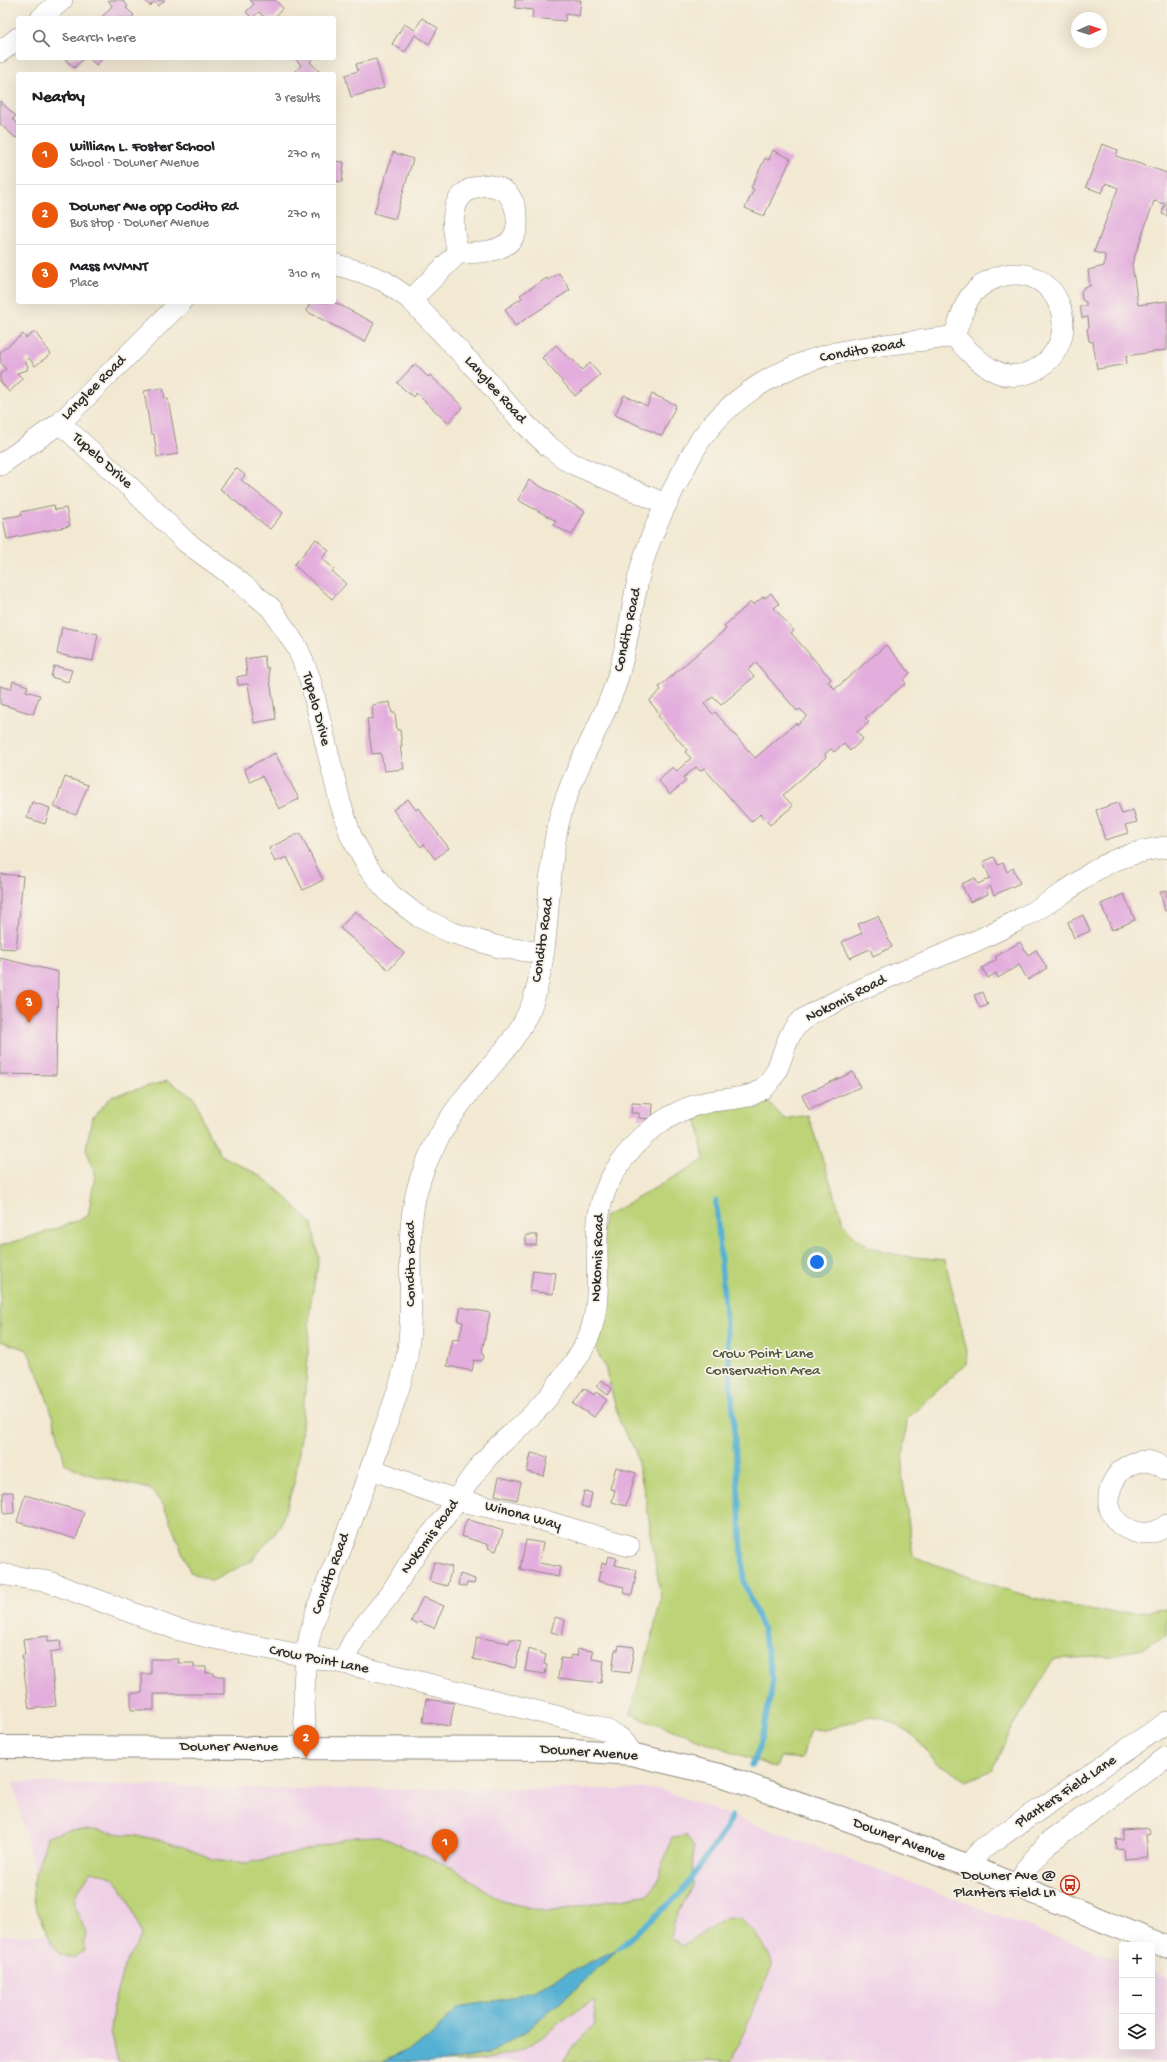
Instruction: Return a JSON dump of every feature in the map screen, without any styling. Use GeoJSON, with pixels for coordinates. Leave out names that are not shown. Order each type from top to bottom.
{"type":"FeatureCollection","features":[{"type":"Feature","properties":{"kind":"street"},"geometry":{"type":"LineString","coordinates":[[43,16],[62,0]]}},
{"type":"Feature","properties":{"kind":"street"},"geometry":{"type":"LineString","coordinates":[[0,52],[16,40]]}},
{"type":"Feature","properties":{"kind":"street"},"geometry":{"type":"LineString","coordinates":[[411,300],[458,253]]}},
{"type":"Feature","properties":{"kind":"street","name":"Langlee Road"},"geometry":{"type":"LineString","coordinates":[[336,265],[384,281],[411,300],[481,374],[521,420],[548,446],[571,463],[666,504]]}},
{"type":"Feature","properties":{"kind":"street"},"geometry":{"type":"LineString","coordinates":[[1016,273],[1035,278],[1053,292],[1063,315],[1063,336],[1054,354],[1043,366],[1028,373],[1006,375],[985,367],[954,336],[973,292],[991,278],[1016,273]]}},
{"type":"Feature","properties":{"kind":"street","name":"Langlee Road"},"geometry":{"type":"LineString","coordinates":[[0,465],[60,423],[178,304]]}},
{"type":"Feature","properties":{"kind":"street","name":"Condito Road"},"geometry":{"type":"LineString","coordinates":[[306,1748],[305,1728],[307,1657],[312,1626],[320,1600],[372,1469],[406,1363],[410,1326],[410,1218],[420,1180],[437,1137],[469,1092],[499,1058],[519,1031],[532,1006],[541,973],[556,833],[566,800],[609,704],[623,663],[638,581],[649,538],[701,438],[721,415],[747,393],[788,369],[819,356],[847,350],[954,336]]}},
{"type":"Feature","properties":{"kind":"street","name":"Tupelo Drive"},"geometry":{"type":"LineString","coordinates":[[60,423],[131,488],[186,542],[230,574],[271,608],[298,649],[310,679],[340,802],[351,836],[369,869],[391,895],[418,916],[450,932],[499,947],[542,953]]}},
{"type":"Feature","properties":{"kind":"street","name":"Nokomis Road"},"geometry":{"type":"LineString","coordinates":[[344,1663],[351,1644],[393,1590],[412,1558],[444,1518],[486,1459],[546,1400],[574,1362],[588,1337],[596,1308],[597,1222],[601,1200],[607,1184],[635,1143],[649,1131],[676,1114],[694,1106],[747,1095],[761,1090],[776,1074],[792,1031],[808,1016],[848,996],[978,940],[1004,927],[1061,895],[1107,864],[1135,853],[1167,847]]}},
{"type":"Feature","properties":{"kind":"street"},"geometry":{"type":"LineString","coordinates":[[1167,1470],[1157,1464],[1146,1462],[1136,1462],[1126,1466],[1117,1474],[1110,1485],[1108,1497],[1111,1510],[1117,1520],[1126,1528],[1138,1533],[1150,1533],[1162,1529],[1167,1525]]}},
{"type":"Feature","properties":{"kind":"street","name":"Winona Way"},"geometry":{"type":"LineString","coordinates":[[372,1469],[456,1500],[524,1516],[629,1546]]}},
{"type":"Feature","properties":{"kind":"street","name":"Crow Point Lane"},"geometry":{"type":"LineString","coordinates":[[0,1574],[49,1582],[176,1629],[208,1638],[344,1663],[595,1726],[610,1731],[622,1738],[628,1744],[631,1754]]}},
{"type":"Feature","properties":{"kind":"street","name":"Planters Field Lane"},"geometry":{"type":"LineString","coordinates":[[970,1867],[975,1857],[982,1849],[1167,1722]]}},
{"type":"Feature","properties":{"kind":"street","name":"Downer Avenue"},"geometry":{"type":"LineString","coordinates":[[0,1747],[565,1749],[631,1754],[720,1775],[859,1824],[1018,1886],[1167,1947]]}},
{"type":"Feature","properties":{"kind":"street","name":"Planters Field Lane"},"geometry":{"type":"LineString","coordinates":[[1018,1886],[1026,1869],[1036,1855],[1048,1843],[1167,1757]]}},
{"type":"Feature","properties":{"kind":"shaded area"},"geometry":{"type":"Polygon","coordinates":[[[13,1782],[288,1789],[660,1789],[1119,1960],[1119,2050],[1155,2050],[1155,1973],[1167,1977],[1167,2062],[0,2062],[0,1935],[50,1935],[13,1782]]]}},
{"type":"Feature","properties":{"kind":"green space"},"geometry":{"type":"Polygon","coordinates":[[[167,1081],[194,1097],[207,1130],[221,1155],[259,1175],[285,1196],[312,1224],[319,1259],[310,1306],[308,1358],[301,1437],[295,1480],[280,1527],[251,1561],[212,1581],[190,1572],[164,1506],[150,1489],[87,1474],[65,1464],[49,1406],[27,1350],[0,1341],[0,1246],[58,1228],[88,1216],[95,1174],[86,1148],[92,1118],[112,1096],[167,1081]]]}},
{"type":"Feature","properties":{"kind":"green space","name":"Crow Point Lane Conservation Area"},"geometry":{"type":"Polygon","coordinates":[[[767,1100],[784,1119],[808,1115],[843,1221],[851,1233],[861,1242],[887,1252],[945,1260],[967,1351],[966,1364],[907,1419],[902,1473],[913,1556],[986,1583],[1061,1604],[1112,1612],[1167,1609],[1166,1636],[1137,1650],[1113,1656],[1054,1659],[1009,1734],[992,1770],[967,1781],[936,1762],[913,1735],[885,1719],[870,1716],[825,1730],[812,1729],[809,1731],[802,1759],[780,1757],[776,1768],[630,1714],[652,1637],[661,1599],[646,1500],[635,1450],[620,1423],[605,1367],[593,1344],[604,1217],[704,1160],[696,1115],[767,1100]]]}},
{"type":"Feature","properties":{"kind":"green space"},"geometry":{"type":"Polygon","coordinates":[[[86,1829],[151,1838],[181,1846],[213,1859],[246,1863],[288,1855],[353,1837],[379,1836],[453,1868],[502,1901],[548,1912],[649,1894],[657,1883],[672,1837],[686,1835],[693,1846],[692,1886],[674,1923],[671,1938],[683,1945],[725,1918],[741,1919],[769,1954],[772,1966],[731,2062],[705,2060],[702,2062],[563,2062],[571,2049],[593,2026],[596,2001],[574,2012],[531,2044],[507,2055],[482,2060],[442,2062],[489,2054],[524,2032],[581,1984],[618,1949],[531,1991],[506,1999],[458,2007],[427,2040],[383,2062],[118,2062],[111,2032],[113,2006],[124,1966],[142,1935],[128,1900],[121,1887],[115,1880],[91,1871],[75,1897],[75,1908],[86,1932],[84,1950],[73,1958],[59,1954],[41,1921],[34,1901],[34,1879],[47,1837],[69,1830],[86,1829]]]}},
{"type":"Feature","properties":{"kind":"water"},"geometry":{"type":"Polygon","coordinates":[[[619,1948],[581,1984],[524,2032],[489,2054],[442,2062],[383,2062],[427,2040],[458,2007],[506,1999],[531,1991],[619,1948]]]}},
{"type":"Feature","properties":{"kind":"building"},"geometry":{"type":"Polygon","coordinates":[[[108,0],[122,0],[128,6],[126,8],[134,15],[103,16],[112,6],[108,0]]]}},
{"type":"Feature","properties":{"kind":"building"},"geometry":{"type":"Polygon","coordinates":[[[144,0],[165,0],[158,6],[154,2],[150,6],[144,0]]]}},
{"type":"Feature","properties":{"kind":"building"},"geometry":{"type":"Polygon","coordinates":[[[250,0],[275,0],[283,8],[276,16],[263,16],[259,12],[254,16],[250,16],[246,12],[254,4],[250,0]]]}},
{"type":"Feature","properties":{"kind":"building"},"geometry":{"type":"Polygon","coordinates":[[[515,0],[581,0],[579,16],[566,14],[565,21],[532,18],[533,10],[515,8],[515,0]]]}},
{"type":"Feature","properties":{"kind":"building"},"geometry":{"type":"Polygon","coordinates":[[[422,18],[438,28],[429,44],[415,35],[405,52],[392,44],[404,24],[415,30],[422,18]]]}},
{"type":"Feature","properties":{"kind":"building"},"geometry":{"type":"Polygon","coordinates":[[[376,59],[384,88],[351,97],[345,75],[358,71],[356,64],[376,59]]]}},
{"type":"Feature","properties":{"kind":"building"},"geometry":{"type":"Polygon","coordinates":[[[66,60],[82,60],[74,68],[66,60]]]}},
{"type":"Feature","properties":{"kind":"building"},"geometry":{"type":"Polygon","coordinates":[[[91,60],[101,60],[96,65],[91,60]]]}},
{"type":"Feature","properties":{"kind":"building"},"geometry":{"type":"Polygon","coordinates":[[[296,60],[312,60],[310,62],[320,72],[295,72],[301,65],[296,60]]]}},
{"type":"Feature","properties":{"kind":"building"},"geometry":{"type":"Polygon","coordinates":[[[0,101],[16,116],[13,119],[16,122],[16,138],[0,124],[0,101]]]}},
{"type":"Feature","properties":{"kind":"building"},"geometry":{"type":"Polygon","coordinates":[[[1102,144],[1118,150],[1116,156],[1167,173],[1167,216],[1162,214],[1165,204],[1154,201],[1132,264],[1138,305],[1167,301],[1167,350],[1126,356],[1127,364],[1097,369],[1093,342],[1089,341],[1087,329],[1089,327],[1088,317],[1082,318],[1080,306],[1086,306],[1086,302],[1082,300],[1081,292],[1084,287],[1090,286],[1088,270],[1104,266],[1105,255],[1094,252],[1118,188],[1106,183],[1102,193],[1086,187],[1102,144]]]}},
{"type":"Feature","properties":{"kind":"building"},"geometry":{"type":"Polygon","coordinates":[[[773,150],[791,159],[764,216],[745,208],[754,189],[751,188],[765,158],[769,160],[773,150]]]}},
{"type":"Feature","properties":{"kind":"building"},"geometry":{"type":"Polygon","coordinates":[[[393,152],[413,159],[395,219],[374,213],[393,152]]]}},
{"type":"Feature","properties":{"kind":"building"},"geometry":{"type":"Polygon","coordinates":[[[336,161],[344,162],[342,182],[336,181],[336,161]]]}},
{"type":"Feature","properties":{"kind":"building"},"geometry":{"type":"Polygon","coordinates":[[[559,273],[570,290],[515,326],[505,309],[522,298],[520,295],[547,278],[548,280],[559,273]]]}},
{"type":"Feature","properties":{"kind":"building"},"geometry":{"type":"Polygon","coordinates":[[[336,303],[374,323],[365,342],[306,311],[310,304],[336,303]]]}},
{"type":"Feature","properties":{"kind":"building"},"geometry":{"type":"Polygon","coordinates":[[[35,332],[51,354],[35,366],[29,358],[25,361],[28,366],[27,370],[17,373],[23,379],[9,392],[0,381],[0,374],[6,369],[0,362],[0,352],[23,334],[26,338],[35,332]]]}},
{"type":"Feature","properties":{"kind":"building"},"geometry":{"type":"Polygon","coordinates":[[[556,345],[582,370],[590,363],[600,375],[575,396],[542,358],[556,345]]]}},
{"type":"Feature","properties":{"kind":"building"},"geometry":{"type":"Polygon","coordinates":[[[415,364],[428,377],[430,375],[463,407],[448,423],[416,393],[413,397],[397,383],[415,364]]]}},
{"type":"Feature","properties":{"kind":"building"},"geometry":{"type":"Polygon","coordinates":[[[163,388],[165,399],[168,399],[178,454],[157,457],[154,434],[151,434],[144,391],[163,388]]]}},
{"type":"Feature","properties":{"kind":"building"},"geometry":{"type":"Polygon","coordinates":[[[652,394],[676,405],[662,436],[615,415],[624,395],[647,406],[652,394]]]}},
{"type":"Feature","properties":{"kind":"building"},"geometry":{"type":"Polygon","coordinates":[[[236,468],[245,475],[241,480],[283,513],[270,529],[220,489],[236,468]]]}},
{"type":"Feature","properties":{"kind":"building"},"geometry":{"type":"Polygon","coordinates":[[[529,480],[585,511],[572,535],[553,525],[556,521],[518,500],[529,480]]]}},
{"type":"Feature","properties":{"kind":"building"},"geometry":{"type":"Polygon","coordinates":[[[54,505],[55,510],[66,508],[70,526],[7,539],[3,518],[22,515],[21,512],[54,505]]]}},
{"type":"Feature","properties":{"kind":"building"},"geometry":{"type":"Polygon","coordinates":[[[316,539],[329,551],[322,558],[334,569],[332,571],[346,584],[332,599],[294,565],[316,539]]]}},
{"type":"Feature","properties":{"kind":"building"},"geometry":{"type":"Polygon","coordinates":[[[771,593],[779,604],[774,608],[794,631],[791,633],[831,679],[828,682],[835,689],[886,645],[910,673],[903,680],[906,683],[865,718],[869,722],[857,732],[863,739],[850,751],[844,744],[834,752],[831,749],[825,754],[826,757],[783,795],[793,806],[770,825],[760,814],[751,822],[704,768],[700,771],[696,767],[683,778],[686,781],[670,794],[658,780],[673,767],[677,771],[691,758],[685,752],[687,750],[658,716],[660,714],[649,701],[661,690],[659,687],[726,629],[724,626],[751,602],[753,605],[764,596],[765,598],[771,593]],[[756,663],[748,670],[754,677],[721,705],[713,697],[704,704],[713,714],[715,712],[755,758],[796,723],[797,725],[807,716],[800,709],[797,711],[756,663]]]}},
{"type":"Feature","properties":{"kind":"building"},"geometry":{"type":"Polygon","coordinates":[[[62,627],[98,634],[93,661],[57,654],[62,627]]]}},
{"type":"Feature","properties":{"kind":"building"},"geometry":{"type":"Polygon","coordinates":[[[264,656],[266,668],[268,667],[276,719],[254,723],[248,684],[238,685],[237,677],[247,675],[245,659],[264,656]]]}},
{"type":"Feature","properties":{"kind":"building"},"geometry":{"type":"Polygon","coordinates":[[[54,666],[72,670],[68,682],[51,677],[54,666]]]}},
{"type":"Feature","properties":{"kind":"building"},"geometry":{"type":"Polygon","coordinates":[[[13,681],[28,686],[26,691],[40,695],[33,714],[0,704],[0,686],[11,689],[13,681]]]}},
{"type":"Feature","properties":{"kind":"building"},"geometry":{"type":"Polygon","coordinates":[[[390,702],[392,713],[395,713],[397,730],[400,730],[402,746],[400,746],[404,769],[384,771],[381,753],[372,754],[367,719],[373,718],[372,705],[390,702]]]}},
{"type":"Feature","properties":{"kind":"building"},"geometry":{"type":"Polygon","coordinates":[[[275,753],[299,799],[279,809],[262,776],[250,782],[244,769],[275,753]]]}},
{"type":"Feature","properties":{"kind":"building"},"geometry":{"type":"Polygon","coordinates":[[[65,777],[88,785],[76,815],[54,807],[65,777]]]}},
{"type":"Feature","properties":{"kind":"building"},"geometry":{"type":"Polygon","coordinates":[[[408,799],[416,810],[418,808],[449,848],[435,859],[424,844],[421,847],[393,810],[408,799]]]}},
{"type":"Feature","properties":{"kind":"building"},"geometry":{"type":"Polygon","coordinates":[[[32,802],[50,808],[45,824],[27,818],[32,802]]]}},
{"type":"Feature","properties":{"kind":"building"},"geometry":{"type":"Polygon","coordinates":[[[1118,803],[1122,814],[1133,810],[1137,822],[1125,825],[1128,833],[1105,840],[1096,810],[1118,803]]]}},
{"type":"Feature","properties":{"kind":"building"},"geometry":{"type":"Polygon","coordinates":[[[300,833],[323,880],[303,890],[287,857],[275,862],[269,848],[300,833]]]}},
{"type":"Feature","properties":{"kind":"building"},"geometry":{"type":"Polygon","coordinates":[[[994,857],[998,865],[1003,863],[1007,872],[1013,868],[1020,883],[994,895],[990,886],[986,889],[988,894],[970,902],[961,884],[975,878],[978,884],[990,878],[983,862],[994,857]]]}},
{"type":"Feature","properties":{"kind":"building"},"geometry":{"type":"Polygon","coordinates":[[[0,874],[23,876],[16,949],[0,948],[0,874]]]}},
{"type":"Feature","properties":{"kind":"building"},"geometry":{"type":"Polygon","coordinates":[[[1167,890],[1167,911],[1165,911],[1160,892],[1167,890]]]}},
{"type":"Feature","properties":{"kind":"building"},"geometry":{"type":"Polygon","coordinates":[[[1124,894],[1135,920],[1112,930],[1101,904],[1124,894]]]}},
{"type":"Feature","properties":{"kind":"building"},"geometry":{"type":"Polygon","coordinates":[[[355,911],[404,953],[389,970],[340,928],[355,911]]]}},
{"type":"Feature","properties":{"kind":"building"},"geometry":{"type":"Polygon","coordinates":[[[1083,915],[1090,931],[1074,938],[1068,922],[1083,915]]]}},
{"type":"Feature","properties":{"kind":"building"},"geometry":{"type":"Polygon","coordinates":[[[878,916],[892,947],[873,956],[870,949],[850,958],[842,942],[862,933],[858,924],[878,916]]]}},
{"type":"Feature","properties":{"kind":"building"},"geometry":{"type":"Polygon","coordinates":[[[1020,942],[1028,955],[1036,950],[1047,968],[1028,980],[1019,965],[998,978],[996,973],[988,978],[982,968],[997,959],[995,957],[1020,942]]]}},
{"type":"Feature","properties":{"kind":"building"},"geometry":{"type":"Polygon","coordinates":[[[0,958],[58,972],[56,1075],[0,1074],[0,958]]]}},
{"type":"Feature","properties":{"kind":"building"},"geometry":{"type":"Polygon","coordinates":[[[983,992],[988,1005],[980,1008],[974,995],[983,992]]]}},
{"type":"Feature","properties":{"kind":"building"},"geometry":{"type":"Polygon","coordinates":[[[853,1072],[860,1087],[809,1110],[802,1095],[853,1072]]]}},
{"type":"Feature","properties":{"kind":"building"},"geometry":{"type":"Polygon","coordinates":[[[632,1103],[653,1104],[652,1119],[639,1118],[639,1113],[631,1113],[632,1103]]]}},
{"type":"Feature","properties":{"kind":"building"},"geometry":{"type":"Polygon","coordinates":[[[526,1235],[537,1235],[536,1245],[526,1245],[526,1235]]]}},
{"type":"Feature","properties":{"kind":"building"},"geometry":{"type":"Polygon","coordinates":[[[533,1270],[556,1273],[553,1294],[530,1291],[533,1270]]]}},
{"type":"Feature","properties":{"kind":"building"},"geometry":{"type":"Polygon","coordinates":[[[461,1307],[490,1313],[482,1351],[484,1358],[481,1361],[474,1360],[472,1371],[447,1366],[453,1339],[459,1340],[463,1322],[458,1321],[461,1307]]]}},
{"type":"Feature","properties":{"kind":"building"},"geometry":{"type":"Polygon","coordinates":[[[601,1380],[612,1388],[608,1395],[596,1386],[601,1380]]]}},
{"type":"Feature","properties":{"kind":"building"},"geometry":{"type":"Polygon","coordinates":[[[584,1388],[594,1395],[596,1392],[607,1400],[594,1417],[573,1404],[584,1388]]]}},
{"type":"Feature","properties":{"kind":"building"},"geometry":{"type":"Polygon","coordinates":[[[531,1453],[548,1457],[544,1476],[527,1472],[531,1453]]]}},
{"type":"Feature","properties":{"kind":"building"},"geometry":{"type":"Polygon","coordinates":[[[616,1467],[636,1473],[626,1506],[612,1502],[615,1490],[610,1489],[616,1467]]]}},
{"type":"Feature","properties":{"kind":"building"},"geometry":{"type":"Polygon","coordinates":[[[499,1477],[521,1482],[517,1500],[495,1495],[499,1477]]]}},
{"type":"Feature","properties":{"kind":"building"},"geometry":{"type":"Polygon","coordinates":[[[584,1491],[592,1493],[589,1508],[581,1506],[584,1491]]]}},
{"type":"Feature","properties":{"kind":"building"},"geometry":{"type":"Polygon","coordinates":[[[3,1492],[13,1492],[14,1513],[4,1514],[3,1492]]]}},
{"type":"Feature","properties":{"kind":"building"},"geometry":{"type":"Polygon","coordinates":[[[25,1495],[84,1512],[76,1539],[17,1522],[25,1495]]]}},
{"type":"Feature","properties":{"kind":"building"},"geometry":{"type":"Polygon","coordinates":[[[467,1519],[503,1531],[496,1551],[488,1548],[489,1545],[461,1536],[467,1519]]]}},
{"type":"Feature","properties":{"kind":"building"},"geometry":{"type":"Polygon","coordinates":[[[526,1540],[543,1543],[539,1563],[560,1567],[558,1577],[520,1569],[526,1540]]]}},
{"type":"Feature","properties":{"kind":"building"},"geometry":{"type":"Polygon","coordinates":[[[608,1556],[617,1558],[615,1565],[637,1570],[632,1595],[623,1593],[624,1587],[598,1581],[602,1563],[606,1564],[608,1556]]]}},
{"type":"Feature","properties":{"kind":"building"},"geometry":{"type":"Polygon","coordinates":[[[434,1562],[452,1567],[447,1586],[429,1581],[434,1562]]]}},
{"type":"Feature","properties":{"kind":"building"},"geometry":{"type":"Polygon","coordinates":[[[460,1574],[475,1579],[474,1584],[467,1583],[466,1587],[458,1585],[460,1574]]]}},
{"type":"Feature","properties":{"kind":"building"},"geometry":{"type":"Polygon","coordinates":[[[423,1597],[444,1606],[434,1628],[419,1622],[417,1624],[411,1621],[423,1597]]]}},
{"type":"Feature","properties":{"kind":"building"},"geometry":{"type":"Polygon","coordinates":[[[555,1617],[565,1620],[562,1635],[551,1632],[555,1617]]]}},
{"type":"Feature","properties":{"kind":"building"},"geometry":{"type":"Polygon","coordinates":[[[48,1636],[48,1641],[60,1640],[61,1650],[50,1652],[56,1706],[29,1709],[22,1655],[25,1655],[23,1639],[48,1636]]]}},
{"type":"Feature","properties":{"kind":"building"},"geometry":{"type":"Polygon","coordinates":[[[477,1637],[509,1643],[510,1639],[521,1641],[515,1668],[473,1659],[477,1637]]]}},
{"type":"Feature","properties":{"kind":"building"},"geometry":{"type":"Polygon","coordinates":[[[619,1645],[634,1647],[630,1673],[612,1671],[615,1650],[618,1650],[619,1645]]]}},
{"type":"Feature","properties":{"kind":"building"},"geometry":{"type":"Polygon","coordinates":[[[529,1649],[546,1655],[544,1664],[547,1665],[545,1674],[525,1671],[529,1649]]]}},
{"type":"Feature","properties":{"kind":"building"},"geometry":{"type":"Polygon","coordinates":[[[578,1649],[593,1651],[592,1659],[604,1661],[601,1683],[558,1678],[561,1658],[570,1659],[571,1655],[577,1656],[578,1649]]]}},
{"type":"Feature","properties":{"kind":"building"},"geometry":{"type":"Polygon","coordinates":[[[151,1659],[179,1659],[178,1663],[194,1663],[194,1667],[206,1667],[206,1673],[214,1673],[214,1676],[224,1676],[224,1694],[154,1694],[154,1710],[131,1710],[131,1693],[142,1693],[142,1674],[151,1674],[151,1659]]]}},
{"type":"Feature","properties":{"kind":"building"},"geometry":{"type":"Polygon","coordinates":[[[426,1699],[454,1703],[450,1726],[423,1722],[426,1699]]]}},
{"type":"Feature","properties":{"kind":"building"},"geometry":{"type":"Polygon","coordinates":[[[1150,1828],[1151,1834],[1146,1835],[1148,1857],[1125,1859],[1124,1849],[1117,1850],[1116,1839],[1123,1839],[1123,1830],[1150,1828]]]}},
{"type":"Feature","properties":{"kind":"waterway"},"geometry":{"type":"LineString","coordinates":[[716,1201],[732,1397],[744,1582],[762,1628],[773,1680],[762,1740],[752,1765]]}},
{"type":"Feature","properties":{"kind":"waterway"},"geometry":{"type":"LineString","coordinates":[[619,1948],[679,1895],[726,1829],[731,1816]]}},
{"type":"Feature","properties":{"kind":"place","name":"Mass MVMNT"},"geometry":{"type":"Point","coordinates":[29,1023]}},
{"type":"Feature","properties":{"kind":"place","name":"Downer Ave opp Codito Rd"},"geometry":{"type":"Point","coordinates":[306,1758]}},
{"type":"Feature","properties":{"kind":"place","name":"William L. Foster School"},"geometry":{"type":"Point","coordinates":[445,1862]}},
{"type":"Feature","properties":{"kind":"place","name":"Downer Ave @ Planters Field Ln"},"geometry":{"type":"Point","coordinates":[1070,1885]}}]}
